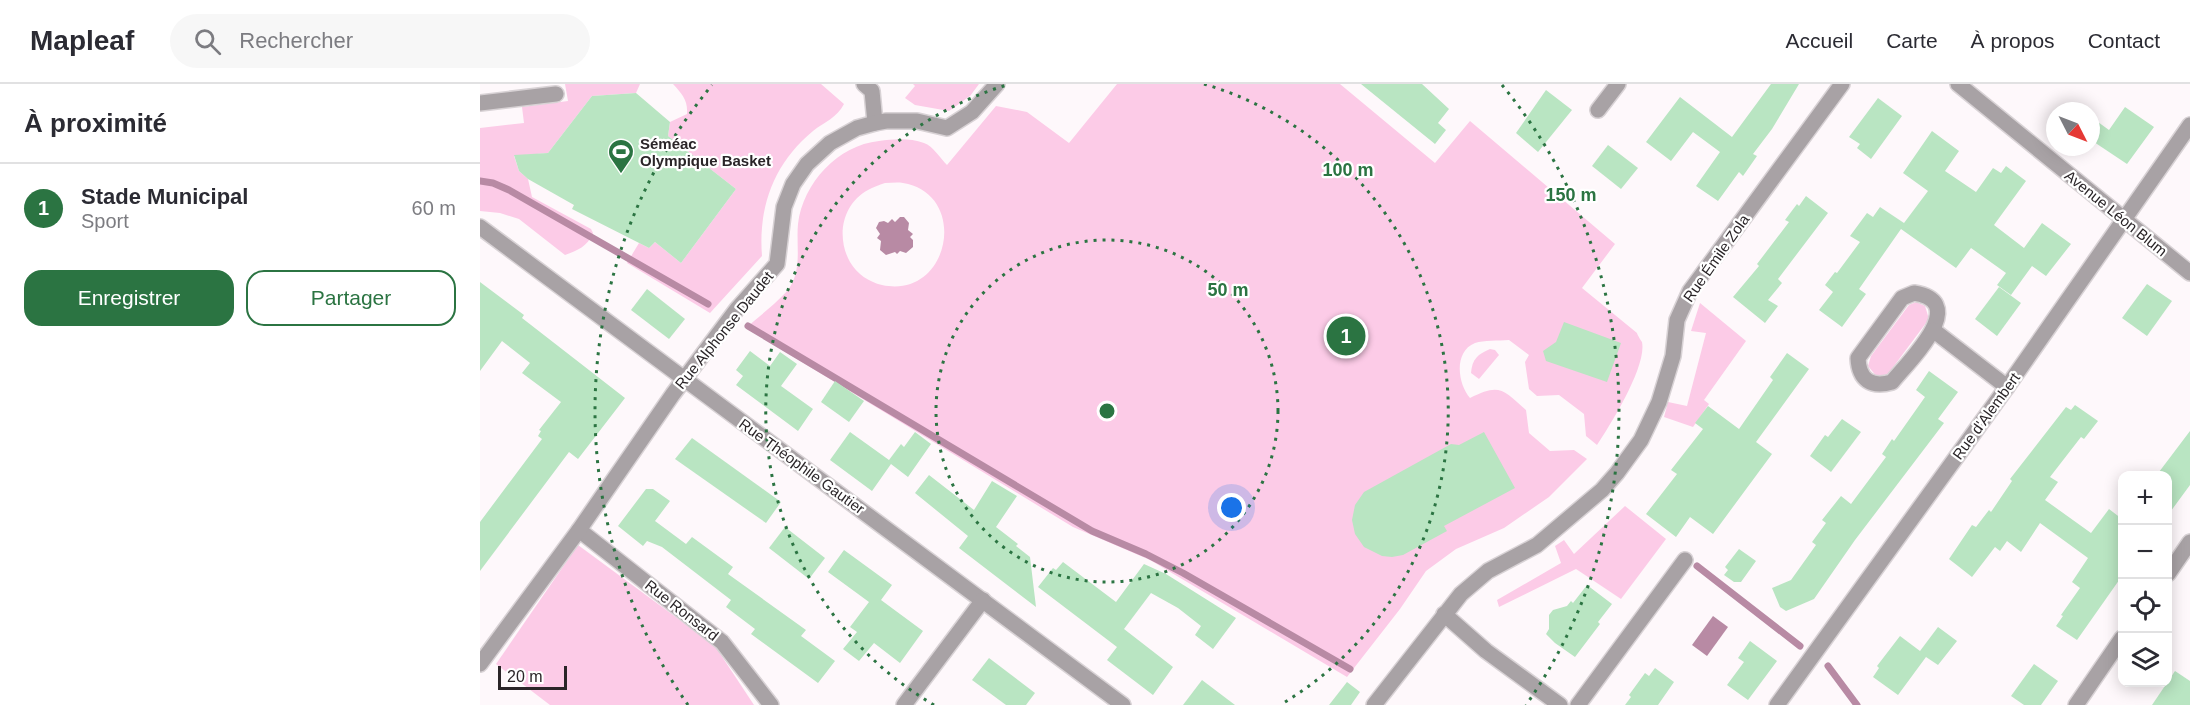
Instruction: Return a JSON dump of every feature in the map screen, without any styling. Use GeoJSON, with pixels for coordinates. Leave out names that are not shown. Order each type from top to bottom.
{"type":"FeatureCollection","features":[{"type":"Feature","properties":{"kind":"street"},"geometry":{"type":"LineString","coordinates":[[864,84],[872,91],[875,123]]}},
{"type":"Feature","properties":{"kind":"street","name":"Rue Alphonse Daudet"},"geometry":{"type":"LineString","coordinates":[[480,664],[579,530],[685,379],[737,309],[777,264],[784,207],[793,184],[807,164],[830,143],[857,128],[875,123],[917,120],[947,128],[972,112],[997,84]]}},
{"type":"Feature","properties":{"kind":"street"},"geometry":{"type":"LineString","coordinates":[[1598,110],[1618,84]]}},
{"type":"Feature","properties":{"kind":"street","name":"Rue Émile Zola"},"geometry":{"type":"LineString","coordinates":[[1374,705],[1461,594],[1488,571],[1537,545],[1602,490],[1617,473],[1641,440],[1659,402],[1673,356],[1677,320],[1690,291],[1842,84]]}},
{"type":"Feature","properties":{"kind":"street","name":"Avenue Léon Blum"},"geometry":{"type":"LineString","coordinates":[[1958,84],[2190,273]]}},
{"type":"Feature","properties":{"kind":"street"},"geometry":{"type":"LineString","coordinates":[[480,103],[556,94]]}},
{"type":"Feature","properties":{"kind":"street","name":"Rue d'Alembert"},"geometry":{"type":"LineString","coordinates":[[1778,705],[2007,387],[2190,125]]}},
{"type":"Feature","properties":{"kind":"street","name":"Rue Théophile Gautier"},"geometry":{"type":"LineString","coordinates":[[480,227],[1123,705]]}},
{"type":"Feature","properties":{"kind":"street"},"geometry":{"type":"LineString","coordinates":[[1914,293],[1927,295],[1937,305],[1939,318],[1933,330],[1892,382],[1882,385],[1872,383],[1863,377],[1858,358],[1902,298],[1914,293]]}},
{"type":"Feature","properties":{"kind":"street"},"geometry":{"type":"LineString","coordinates":[[1933,330],[2007,387]]}},
{"type":"Feature","properties":{"kind":"street","name":"Rue Ronsard"},"geometry":{"type":"LineString","coordinates":[[579,530],[722,642],[771,705]]}},
{"type":"Feature","properties":{"kind":"street"},"geometry":{"type":"LineString","coordinates":[[2172,568],[2190,542]]}},
{"type":"Feature","properties":{"kind":"street"},"geometry":{"type":"LineString","coordinates":[[1578,705],[1685,560]]}},
{"type":"Feature","properties":{"kind":"street"},"geometry":{"type":"LineString","coordinates":[[904,705],[983,600]]}},
{"type":"Feature","properties":{"kind":"street"},"geometry":{"type":"LineString","coordinates":[[1444,614],[1486,651],[1560,705]]}},
{"type":"Feature","properties":{"kind":"street"},"geometry":{"type":"LineString","coordinates":[[2076,705],[2118,644]]}},
{"type":"Feature","properties":{"kind":"shaded area"},"geometry":{"type":"Polygon","coordinates":[[[565,84],[640,84],[636,93],[592,96],[548,153],[514,156],[519,171],[528,179],[532,197],[591,229],[593,233],[585,245],[565,255],[519,219],[500,213],[480,211],[480,128],[524,123],[522,107],[568,101],[565,84]]]}},
{"type":"Feature","properties":{"kind":"shaded area"},"geometry":{"type":"Polygon","coordinates":[[[673,84],[821,84],[844,104],[834,116],[799,144],[788,157],[771,187],[766,203],[761,238],[762,256],[710,313],[627,263],[639,243],[649,248],[655,242],[681,263],[736,189],[668,136],[670,122],[687,114],[682,94],[673,84]]]}},
{"type":"Feature","properties":{"kind":"shaded area"},"geometry":{"type":"Polygon","coordinates":[[[913,84],[979,84],[970,96],[949,111],[915,105],[905,98],[915,86],[913,84]]]}},
{"type":"Feature","properties":{"kind":"shaded area"},"geometry":{"type":"Polygon","coordinates":[[[1117,84],[1340,84],[1435,163],[1470,121],[1615,244],[1582,288],[1637,333],[1642,342],[1642,352],[1634,380],[1619,410],[1597,445],[1586,436],[1584,414],[1559,395],[1537,396],[1529,389],[1525,362],[1529,355],[1509,340],[1479,342],[1468,347],[1463,353],[1460,369],[1463,385],[1470,398],[1494,390],[1506,393],[1526,410],[1529,433],[1550,451],[1574,450],[1587,459],[1549,497],[1504,528],[1456,549],[1426,571],[1400,609],[1347,677],[1150,560],[1073,527],[746,328],[790,287],[796,272],[798,224],[807,194],[825,169],[850,150],[879,141],[913,140],[931,147],[947,165],[996,106],[1027,112],[1069,143],[1117,84]],[[885,183],[868,190],[852,204],[844,222],[843,242],[850,262],[864,277],[882,285],[905,285],[923,277],[936,262],[943,244],[944,224],[938,206],[924,191],[903,183],[885,183]]]}},
{"type":"Feature","properties":{"kind":"shaded area"},"geometry":{"type":"Polygon","coordinates":[[[900,217],[904,217],[909,223],[908,230],[913,234],[910,237],[913,240],[913,247],[906,253],[900,251],[897,254],[895,252],[886,255],[880,250],[881,241],[877,238],[880,234],[876,228],[879,222],[888,223],[892,219],[895,222],[900,217]]]}},
{"type":"Feature","properties":{"kind":"shaded area"},"geometry":{"type":"Polygon","coordinates":[[[1916,302],[1925,306],[1929,319],[1888,374],[1877,377],[1868,366],[1871,356],[1909,305],[1916,302]]]}},
{"type":"Feature","properties":{"kind":"shaded area"},"geometry":{"type":"Polygon","coordinates":[[[1700,303],[1746,341],[1704,400],[1709,404],[1693,427],[1664,417],[1668,402],[1687,406],[1706,333],[1691,331],[1700,303]]]}},
{"type":"Feature","properties":{"kind":"shaded area"},"geometry":{"type":"Polygon","coordinates":[[[1490,349],[1495,350],[1499,355],[1479,379],[1471,373],[1474,361],[1490,349]]]}},
{"type":"Feature","properties":{"kind":"shaded area"},"geometry":{"type":"Polygon","coordinates":[[[1625,506],[1666,539],[1621,599],[1576,569],[1499,607],[1497,600],[1561,563],[1555,546],[1564,540],[1574,554],[1625,506]]]}},
{"type":"Feature","properties":{"kind":"shaded area"},"geometry":{"type":"Polygon","coordinates":[[[578,545],[715,646],[754,705],[550,705],[496,664],[578,545]]]}},
{"type":"Feature","properties":{"kind":"shaded area"},"geometry":{"type":"Polygon","coordinates":[[[1713,616],[1728,627],[1707,656],[1692,645],[1713,616]]]}},
{"type":"Feature","properties":{"kind":"building"},"geometry":{"type":"Polygon","coordinates":[[[1361,84],[1422,84],[1449,109],[1438,123],[1446,130],[1435,144],[1361,84]]]}},
{"type":"Feature","properties":{"kind":"building"},"geometry":{"type":"Polygon","coordinates":[[[1771,84],[1799,84],[1772,129],[1753,154],[1757,156],[1743,176],[1739,172],[1718,201],[1696,186],[1720,152],[1693,132],[1671,161],[1646,142],[1680,97],[1732,137],[1771,84]]]}},
{"type":"Feature","properties":{"kind":"building"},"geometry":{"type":"Polygon","coordinates":[[[1546,90],[1572,110],[1538,152],[1516,133],[1546,90]]]}},
{"type":"Feature","properties":{"kind":"building","name":"Séméac Olympique Basket"},"geometry":{"type":"Polygon","coordinates":[[[636,93],[670,122],[668,136],[736,189],[681,263],[655,242],[649,248],[572,209],[574,205],[528,179],[519,171],[514,155],[548,153],[592,96],[636,93]]]}},
{"type":"Feature","properties":{"kind":"building"},"geometry":{"type":"Polygon","coordinates":[[[1878,98],[1902,116],[1871,159],[1857,148],[1860,144],[1849,137],[1878,98]]]}},
{"type":"Feature","properties":{"kind":"building"},"geometry":{"type":"Polygon","coordinates":[[[2125,107],[2154,127],[2127,164],[2100,146],[2100,124],[2109,130],[2125,107]]]}},
{"type":"Feature","properties":{"kind":"building"},"geometry":{"type":"Polygon","coordinates":[[[1932,131],[1959,151],[1945,171],[1976,192],[1993,168],[2001,173],[2006,166],[2026,181],[1994,225],[2024,248],[2042,223],[2071,244],[2046,276],[2032,266],[2011,295],[1997,285],[2006,273],[1971,248],[1956,268],[1901,229],[1859,289],[1866,294],[1842,327],[1819,310],[1833,292],[1825,285],[1860,242],[1850,236],[1867,213],[1873,217],[1880,207],[1904,223],[1928,191],[1903,173],[1932,131]]]}},
{"type":"Feature","properties":{"kind":"building"},"geometry":{"type":"Polygon","coordinates":[[[1608,145],[1638,168],[1621,189],[1592,166],[1608,145]]]}},
{"type":"Feature","properties":{"kind":"building"},"geometry":{"type":"Polygon","coordinates":[[[1806,196],[1828,213],[1778,279],[1782,283],[1768,300],[1778,306],[1765,323],[1733,297],[1759,266],[1757,264],[1789,222],[1785,220],[1806,196]]]}},
{"type":"Feature","properties":{"kind":"building"},"geometry":{"type":"Polygon","coordinates":[[[480,282],[524,315],[522,318],[625,398],[578,459],[569,452],[480,571],[480,522],[542,439],[538,436],[541,431],[539,430],[561,402],[522,373],[530,363],[502,341],[480,371],[480,282]]]}},
{"type":"Feature","properties":{"kind":"building"},"geometry":{"type":"Polygon","coordinates":[[[2147,284],[2172,301],[2147,336],[2122,318],[2147,284]]]}},
{"type":"Feature","properties":{"kind":"building"},"geometry":{"type":"Polygon","coordinates":[[[1999,287],[2021,303],[1997,336],[1975,319],[1999,287]]]}},
{"type":"Feature","properties":{"kind":"building"},"geometry":{"type":"Polygon","coordinates":[[[647,289],[685,319],[669,339],[631,310],[647,289]]]}},
{"type":"Feature","properties":{"kind":"building"},"geometry":{"type":"Polygon","coordinates":[[[1564,322],[1621,343],[1607,382],[1546,361],[1543,351],[1556,342],[1564,322]]]}},
{"type":"Feature","properties":{"kind":"building"},"geometry":{"type":"Polygon","coordinates":[[[750,351],[770,366],[780,352],[797,364],[781,386],[813,409],[798,431],[736,385],[743,376],[736,370],[750,351]]]}},
{"type":"Feature","properties":{"kind":"building"},"geometry":{"type":"Polygon","coordinates":[[[1787,353],[1809,369],[1756,442],[1772,454],[1713,534],[1690,517],[1676,537],[1646,514],[1677,474],[1671,470],[1703,429],[1695,423],[1708,406],[1739,429],[1773,380],[1770,377],[1787,353]]]}},
{"type":"Feature","properties":{"kind":"building"},"geometry":{"type":"Polygon","coordinates":[[[1929,371],[1958,392],[1938,419],[1944,423],[1855,540],[1814,599],[1786,611],[1780,607],[1772,588],[1791,580],[1816,545],[1812,542],[1826,523],[1822,520],[1841,496],[1851,504],[1886,457],[1882,454],[1925,397],[1916,390],[1929,371]]]}},
{"type":"Feature","properties":{"kind":"building"},"geometry":{"type":"Polygon","coordinates":[[[835,381],[864,401],[849,422],[821,402],[835,381]]]}},
{"type":"Feature","properties":{"kind":"building"},"geometry":{"type":"Polygon","coordinates":[[[2075,405],[2098,421],[2084,439],[2081,437],[2050,477],[2058,482],[2045,500],[2091,533],[2109,509],[2118,516],[2118,582],[2077,640],[2056,626],[2080,588],[2072,582],[2088,558],[2040,523],[2021,552],[2007,541],[2000,551],[1995,547],[1972,577],[1949,559],[1972,525],[1976,527],[1989,510],[1991,512],[2012,481],[2010,479],[2066,407],[2071,410],[2075,405]]]}},
{"type":"Feature","properties":{"kind":"building"},"geometry":{"type":"Polygon","coordinates":[[[1842,419],[1861,432],[1831,472],[1810,456],[1825,435],[1828,437],[1842,419]]]}},
{"type":"Feature","properties":{"kind":"building"},"geometry":{"type":"Polygon","coordinates":[[[2190,431],[2190,485],[2172,510],[2172,471],[2160,471],[2190,431]]]}},
{"type":"Feature","properties":{"kind":"building"},"geometry":{"type":"Polygon","coordinates":[[[850,432],[889,460],[901,444],[904,447],[915,432],[931,444],[908,477],[891,464],[872,491],[830,460],[850,432]]]}},
{"type":"Feature","properties":{"kind":"building"},"geometry":{"type":"Polygon","coordinates":[[[1484,432],[1515,488],[1444,526],[1447,531],[1403,555],[1382,556],[1364,547],[1355,534],[1352,520],[1355,505],[1364,492],[1451,444],[1459,445],[1484,432]]]}},
{"type":"Feature","properties":{"kind":"building"},"geometry":{"type":"Polygon","coordinates":[[[692,438],[781,502],[766,523],[675,459],[692,438]]]}},
{"type":"Feature","properties":{"kind":"building"},"geometry":{"type":"Polygon","coordinates":[[[929,475],[974,510],[992,481],[1017,496],[996,527],[1018,544],[1016,546],[1030,557],[1036,607],[959,548],[968,536],[915,493],[929,475]]]}},
{"type":"Feature","properties":{"kind":"building"},"geometry":{"type":"Polygon","coordinates":[[[646,489],[653,489],[670,501],[655,521],[686,544],[692,537],[733,567],[728,574],[806,630],[801,636],[835,661],[818,683],[751,634],[755,629],[726,607],[731,600],[662,547],[647,541],[643,546],[618,526],[646,489]]]}},
{"type":"Feature","properties":{"kind":"building"},"geometry":{"type":"Polygon","coordinates":[[[785,527],[825,558],[809,579],[769,548],[785,527]]]}},
{"type":"Feature","properties":{"kind":"building"},"geometry":{"type":"Polygon","coordinates":[[[1739,549],[1756,561],[1741,582],[1734,582],[1724,575],[1728,570],[1725,567],[1739,549]]]}},
{"type":"Feature","properties":{"kind":"building"},"geometry":{"type":"Polygon","coordinates":[[[844,550],[892,585],[881,600],[923,631],[900,663],[874,643],[859,661],[843,649],[857,632],[850,627],[869,602],[828,572],[844,550]]]}},
{"type":"Feature","properties":{"kind":"building"},"geometry":{"type":"Polygon","coordinates":[[[1063,562],[1116,602],[1144,564],[1166,574],[1236,618],[1213,649],[1195,635],[1201,626],[1178,608],[1151,593],[1124,629],[1173,667],[1153,695],[1107,660],[1117,647],[1038,587],[1053,568],[1056,570],[1063,562]]]}},
{"type":"Feature","properties":{"kind":"building"},"geometry":{"type":"Polygon","coordinates":[[[1587,585],[1612,604],[1575,657],[1546,634],[1549,629],[1549,615],[1553,610],[1567,606],[1571,601],[1573,603],[1587,585]]]}},
{"type":"Feature","properties":{"kind":"building"},"geometry":{"type":"Polygon","coordinates":[[[1938,627],[1957,641],[1938,665],[1926,657],[1898,695],[1873,677],[1879,668],[1877,666],[1900,636],[1920,651],[1938,627]]]}},
{"type":"Feature","properties":{"kind":"building"},"geometry":{"type":"Polygon","coordinates":[[[1750,641],[1777,661],[1748,700],[1727,685],[1744,662],[1738,658],[1750,641]]]}},
{"type":"Feature","properties":{"kind":"building"},"geometry":{"type":"Polygon","coordinates":[[[989,658],[1035,693],[1026,705],[1006,705],[972,680],[989,658]]]}},
{"type":"Feature","properties":{"kind":"building"},"geometry":{"type":"Polygon","coordinates":[[[2034,664],[2058,681],[2041,705],[2024,705],[2011,696],[2034,664]]]}},
{"type":"Feature","properties":{"kind":"building"},"geometry":{"type":"Polygon","coordinates":[[[1655,668],[1674,682],[1658,705],[1625,705],[1631,697],[1629,695],[1645,673],[1649,676],[1655,668]]]}},
{"type":"Feature","properties":{"kind":"building"},"geometry":{"type":"Polygon","coordinates":[[[2175,671],[2190,681],[2190,705],[2152,705],[2164,687],[2172,687],[2172,675],[2175,671]]]}},
{"type":"Feature","properties":{"kind":"building"},"geometry":{"type":"Polygon","coordinates":[[[1202,680],[1235,705],[1183,705],[1202,680]]]}},
{"type":"Feature","properties":{"kind":"building"},"geometry":{"type":"Polygon","coordinates":[[[1347,682],[1360,692],[1351,705],[1329,705],[1347,682]]]}},
{"type":"Feature","properties":{"kind":"waterway"},"geometry":{"type":"LineString","coordinates":[[480,181],[493,183],[509,190],[708,304]]}},
{"type":"Feature","properties":{"kind":"waterway"},"geometry":{"type":"LineString","coordinates":[[748,326],[1092,531],[1183,573],[1350,669]]}},
{"type":"Feature","properties":{"kind":"waterway"},"geometry":{"type":"LineString","coordinates":[[1697,566],[1800,646]]}},
{"type":"Feature","properties":{"kind":"waterway"},"geometry":{"type":"LineString","coordinates":[[1828,666],[1857,705]]}},
{"type":"Feature","properties":{"kind":"place","name":"Séméac Olympique Basket"},"geometry":{"type":"Point","coordinates":[621,175]}},
{"type":"Feature","properties":{"kind":"place","name":"Stade Municipal"},"geometry":{"type":"Point","coordinates":[1346,336]}}]}
